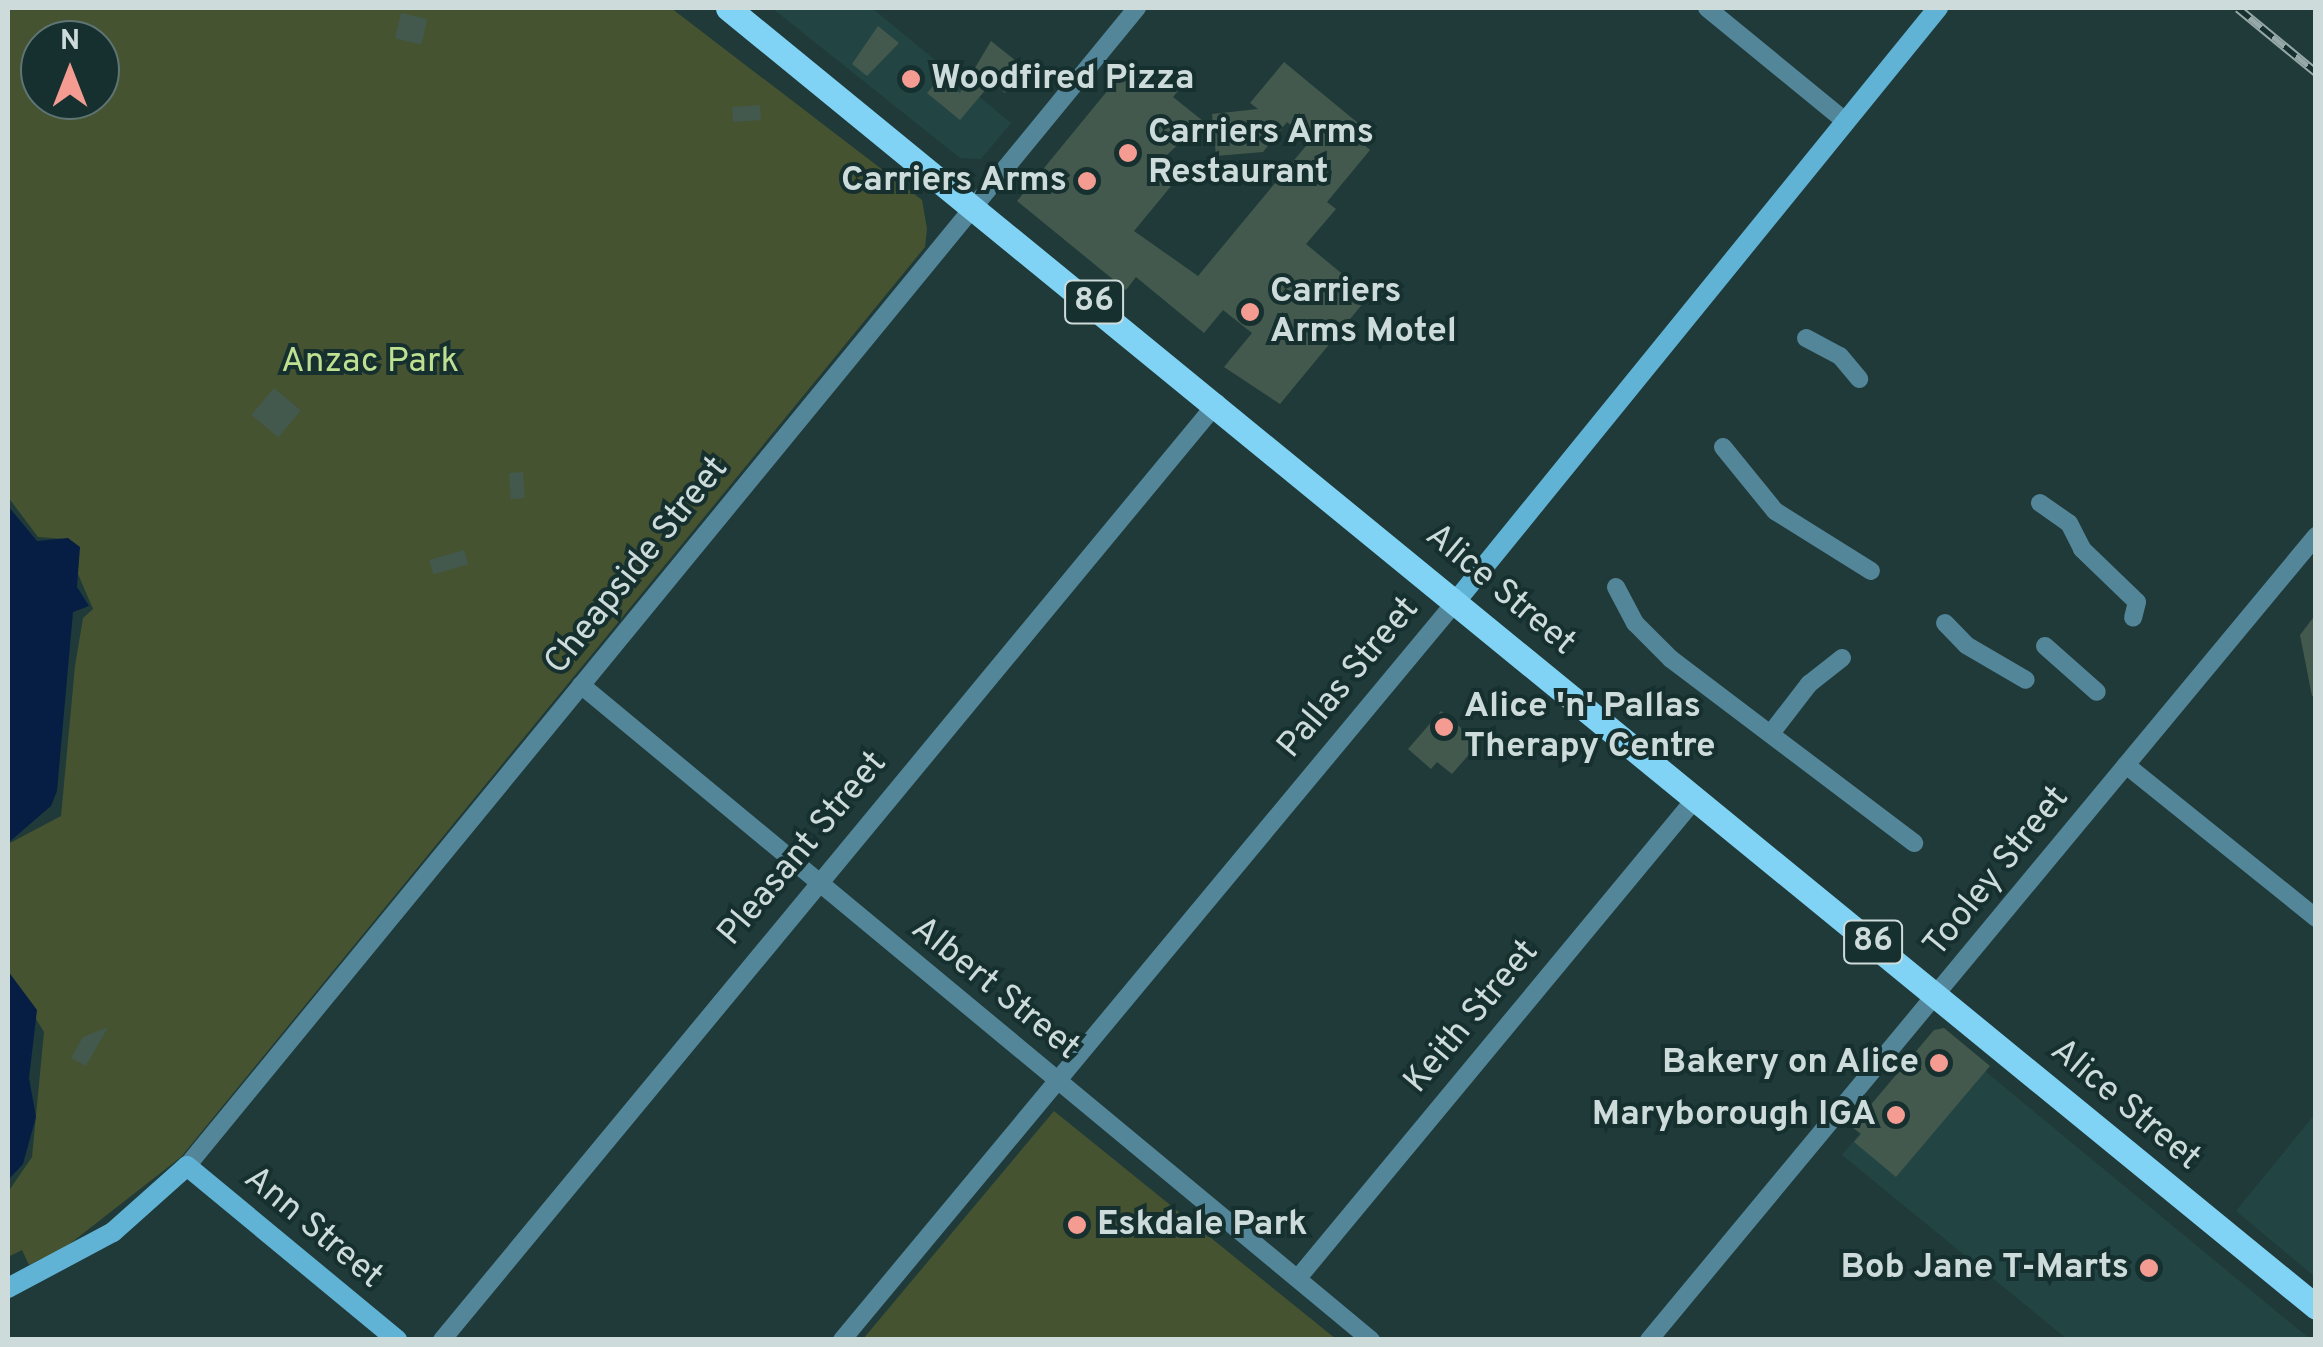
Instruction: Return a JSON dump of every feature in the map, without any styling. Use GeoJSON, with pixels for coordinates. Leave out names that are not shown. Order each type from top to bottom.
{"type":"FeatureCollection","features":[{"type":"Feature","properties":{"kind":"main road","name":"Alice Street"},"geometry":{"type":"LineString","coordinates":[[728,8],[1217,403],[2316,1307]]}},
{"type":"Feature","properties":{"kind":"street","name":"Cheapside Street"},"geometry":{"type":"LineString","coordinates":[[187,1166],[1136,8]]}},
{"type":"Feature","properties":{"kind":"street","name":"Pallas Street"},"geometry":{"type":"LineString","coordinates":[[842,1340],[1457,600],[1938,8]]}},
{"type":"Feature","properties":{"kind":"street"},"geometry":{"type":"LineString","coordinates":[[1714,10],[1845,121]]}},
{"type":"Feature","properties":{"kind":"street"},"geometry":{"type":"LineString","coordinates":[[1806,338],[1840,356],[1859,379]]}},
{"type":"Feature","properties":{"kind":"street","name":"Pleasant Street"},"geometry":{"type":"LineString","coordinates":[[442,1340],[815,884],[1217,403]]}},
{"type":"Feature","properties":{"kind":"street"},"geometry":{"type":"LineString","coordinates":[[1723,447],[1775,511],[1871,571]]}},
{"type":"Feature","properties":{"kind":"street"},"geometry":{"type":"LineString","coordinates":[[2040,503],[2069,524],[2082,549],[2137,602],[2133,618]]}},
{"type":"Feature","properties":{"kind":"street","name":"Tooley Street"},"geometry":{"type":"LineString","coordinates":[[1649,1340],[2316,536]]}},
{"type":"Feature","properties":{"kind":"street"},"geometry":{"type":"LineString","coordinates":[[1616,587],[1635,623],[1671,659],[1772,732],[1811,770],[1848,788],[1914,843]]}},
{"type":"Feature","properties":{"kind":"street"},"geometry":{"type":"LineString","coordinates":[[1945,623],[1966,645],[2026,680]]}},
{"type":"Feature","properties":{"kind":"street"},"geometry":{"type":"LineString","coordinates":[[2045,646],[2097,692]]}},
{"type":"Feature","properties":{"kind":"street"},"geometry":{"type":"LineString","coordinates":[[1772,732],[1809,684],[1842,658]]}},
{"type":"Feature","properties":{"kind":"street","name":"Albert Street"},"geometry":{"type":"LineString","coordinates":[[580,685],[815,884],[1371,1340]]}},
{"type":"Feature","properties":{"kind":"street"},"geometry":{"type":"LineString","coordinates":[[2126,764],[2316,918]]}},
{"type":"Feature","properties":{"kind":"street","name":"Keith Street"},"geometry":{"type":"LineString","coordinates":[[1298,1278],[1696,798]]}},
{"type":"Feature","properties":{"kind":"street"},"geometry":{"type":"LineString","coordinates":[[8,1288],[113,1232],[187,1166]]}},
{"type":"Feature","properties":{"kind":"street","name":"Ann Street"},"geometry":{"type":"LineString","coordinates":[[187,1166],[397,1340]]}},
{"type":"Feature","properties":{"kind":"shaded area"},"geometry":{"type":"Polygon","coordinates":[[[772,8],[872,8],[1011,123],[981,159],[960,158],[772,8]]]}},
{"type":"Feature","properties":{"kind":"shaded area"},"geometry":{"type":"Polygon","coordinates":[[[1941,1035],[2310,1339],[2067,1339],[1842,1155],[1941,1035]]]}},
{"type":"Feature","properties":{"kind":"shaded area"},"geometry":{"type":"Polygon","coordinates":[[[2315,1114],[2315,1277],[2236,1211],[2315,1114]]]}},
{"type":"Feature","properties":{"kind":"green space","name":"Anzac Park"},"geometry":{"type":"Polygon","coordinates":[[[8,8],[671,8],[922,200],[927,229],[925,247],[181,1157],[67,1246],[29,1265],[22,1250],[8,1257],[8,1192],[32,1157],[44,1032],[25,1001],[8,994],[8,844],[61,816],[75,666],[83,618],[93,609],[63,539],[38,537],[8,497],[8,8]]]}},
{"type":"Feature","properties":{"kind":"green space","name":"Eskdale Park"},"geometry":{"type":"Polygon","coordinates":[[[1054,1111],[1336,1339],[863,1339],[1054,1111]]]}},
{"type":"Feature","properties":{"kind":"water"},"geometry":{"type":"Polygon","coordinates":[[[8,506],[37,541],[68,538],[80,547],[77,587],[89,606],[73,612],[57,791],[51,806],[8,843],[8,506]]]}},
{"type":"Feature","properties":{"kind":"water"},"geometry":{"type":"Polygon","coordinates":[[[8,971],[37,1010],[29,1078],[36,1117],[23,1164],[8,1180],[8,971]]]}},
{"type":"Feature","properties":{"kind":"building"},"geometry":{"type":"Polygon","coordinates":[[[401,13],[427,19],[421,44],[395,38],[401,13]]]}},
{"type":"Feature","properties":{"kind":"building"},"geometry":{"type":"Polygon","coordinates":[[[878,26],[899,43],[867,76],[852,64],[878,26]]]}},
{"type":"Feature","properties":{"kind":"building"},"geometry":{"type":"Polygon","coordinates":[[[991,41],[1025,68],[1005,93],[992,82],[960,120],[927,93],[941,77],[960,93],[991,41]]]}},
{"type":"Feature","properties":{"kind":"building"},"geometry":{"type":"Polygon","coordinates":[[[1131,62],[1155,82],[1161,75],[1179,90],[1173,97],[1203,121],[1152,169],[1172,185],[1134,231],[1198,276],[1310,141],[1287,122],[1263,152],[1216,156],[1212,114],[1258,109],[1250,103],[1284,62],[1364,128],[1356,138],[1370,150],[1327,202],[1336,209],[1306,244],[1369,296],[1280,404],[1224,367],[1252,333],[1223,310],[1204,333],[1136,277],[1126,290],[1017,201],[1131,62]]]}},
{"type":"Feature","properties":{"kind":"building"},"geometry":{"type":"Polygon","coordinates":[[[760,105],[761,120],[733,122],[732,107],[760,105]]]}},
{"type":"Feature","properties":{"kind":"building"},"geometry":{"type":"Polygon","coordinates":[[[274,388],[301,410],[278,437],[252,415],[274,388]]]}},
{"type":"Feature","properties":{"kind":"building"},"geometry":{"type":"Polygon","coordinates":[[[523,472],[525,498],[511,499],[509,473],[523,472]]]}},
{"type":"Feature","properties":{"kind":"building"},"geometry":{"type":"Polygon","coordinates":[[[464,550],[468,564],[434,574],[429,560],[464,550]]]}},
{"type":"Feature","properties":{"kind":"building"},"geometry":{"type":"Polygon","coordinates":[[[2316,614],[2316,696],[2312,696],[2300,635],[2316,614]]]}},
{"type":"Feature","properties":{"kind":"building","name":"Alice 'n' Pallas Therapy Centre"},"geometry":{"type":"Polygon","coordinates":[[[1441,711],[1479,743],[1452,774],[1437,762],[1431,769],[1408,749],[1441,711]]]}},
{"type":"Feature","properties":{"kind":"building"},"geometry":{"type":"Polygon","coordinates":[[[108,1027],[86,1066],[71,1058],[83,1037],[108,1027]]]}},
{"type":"Feature","properties":{"kind":"building"},"geometry":{"type":"Polygon","coordinates":[[[1944,1028],[1990,1066],[1896,1177],[1854,1142],[1861,1134],[1852,1127],[1934,1030],[1944,1028]]]}},
{"type":"Feature","properties":{"kind":"railway"},"geometry":{"type":"LineString","coordinates":[[2238,8],[2316,72]]}},
{"type":"Feature","properties":{"kind":"place","name":"Woodfired Pizza"},"geometry":{"type":"Point","coordinates":[911,79]}},
{"type":"Feature","properties":{"kind":"place","name":"Carriers Arms Restaurant"},"geometry":{"type":"Point","coordinates":[1128,153]}},
{"type":"Feature","properties":{"kind":"place","name":"Carriers Arms"},"geometry":{"type":"Point","coordinates":[1087,181]}},
{"type":"Feature","properties":{"kind":"place","name":"Carriers Arms Motel"},"geometry":{"type":"Point","coordinates":[1250,312]}},
{"type":"Feature","properties":{"kind":"place","name":"Alice 'n' Pallas Therapy Centre"},"geometry":{"type":"Point","coordinates":[1444,727]}},
{"type":"Feature","properties":{"kind":"place","name":"Bakery on Alice"},"geometry":{"type":"Point","coordinates":[1939,1063]}},
{"type":"Feature","properties":{"kind":"place","name":"Maryborough IGA"},"geometry":{"type":"Point","coordinates":[1896,1115]}},
{"type":"Feature","properties":{"kind":"place","name":"Eskdale Park"},"geometry":{"type":"Point","coordinates":[1077,1225]}},
{"type":"Feature","properties":{"kind":"place","name":"Bob Jane T-Marts"},"geometry":{"type":"Point","coordinates":[2149,1268]}}]}
